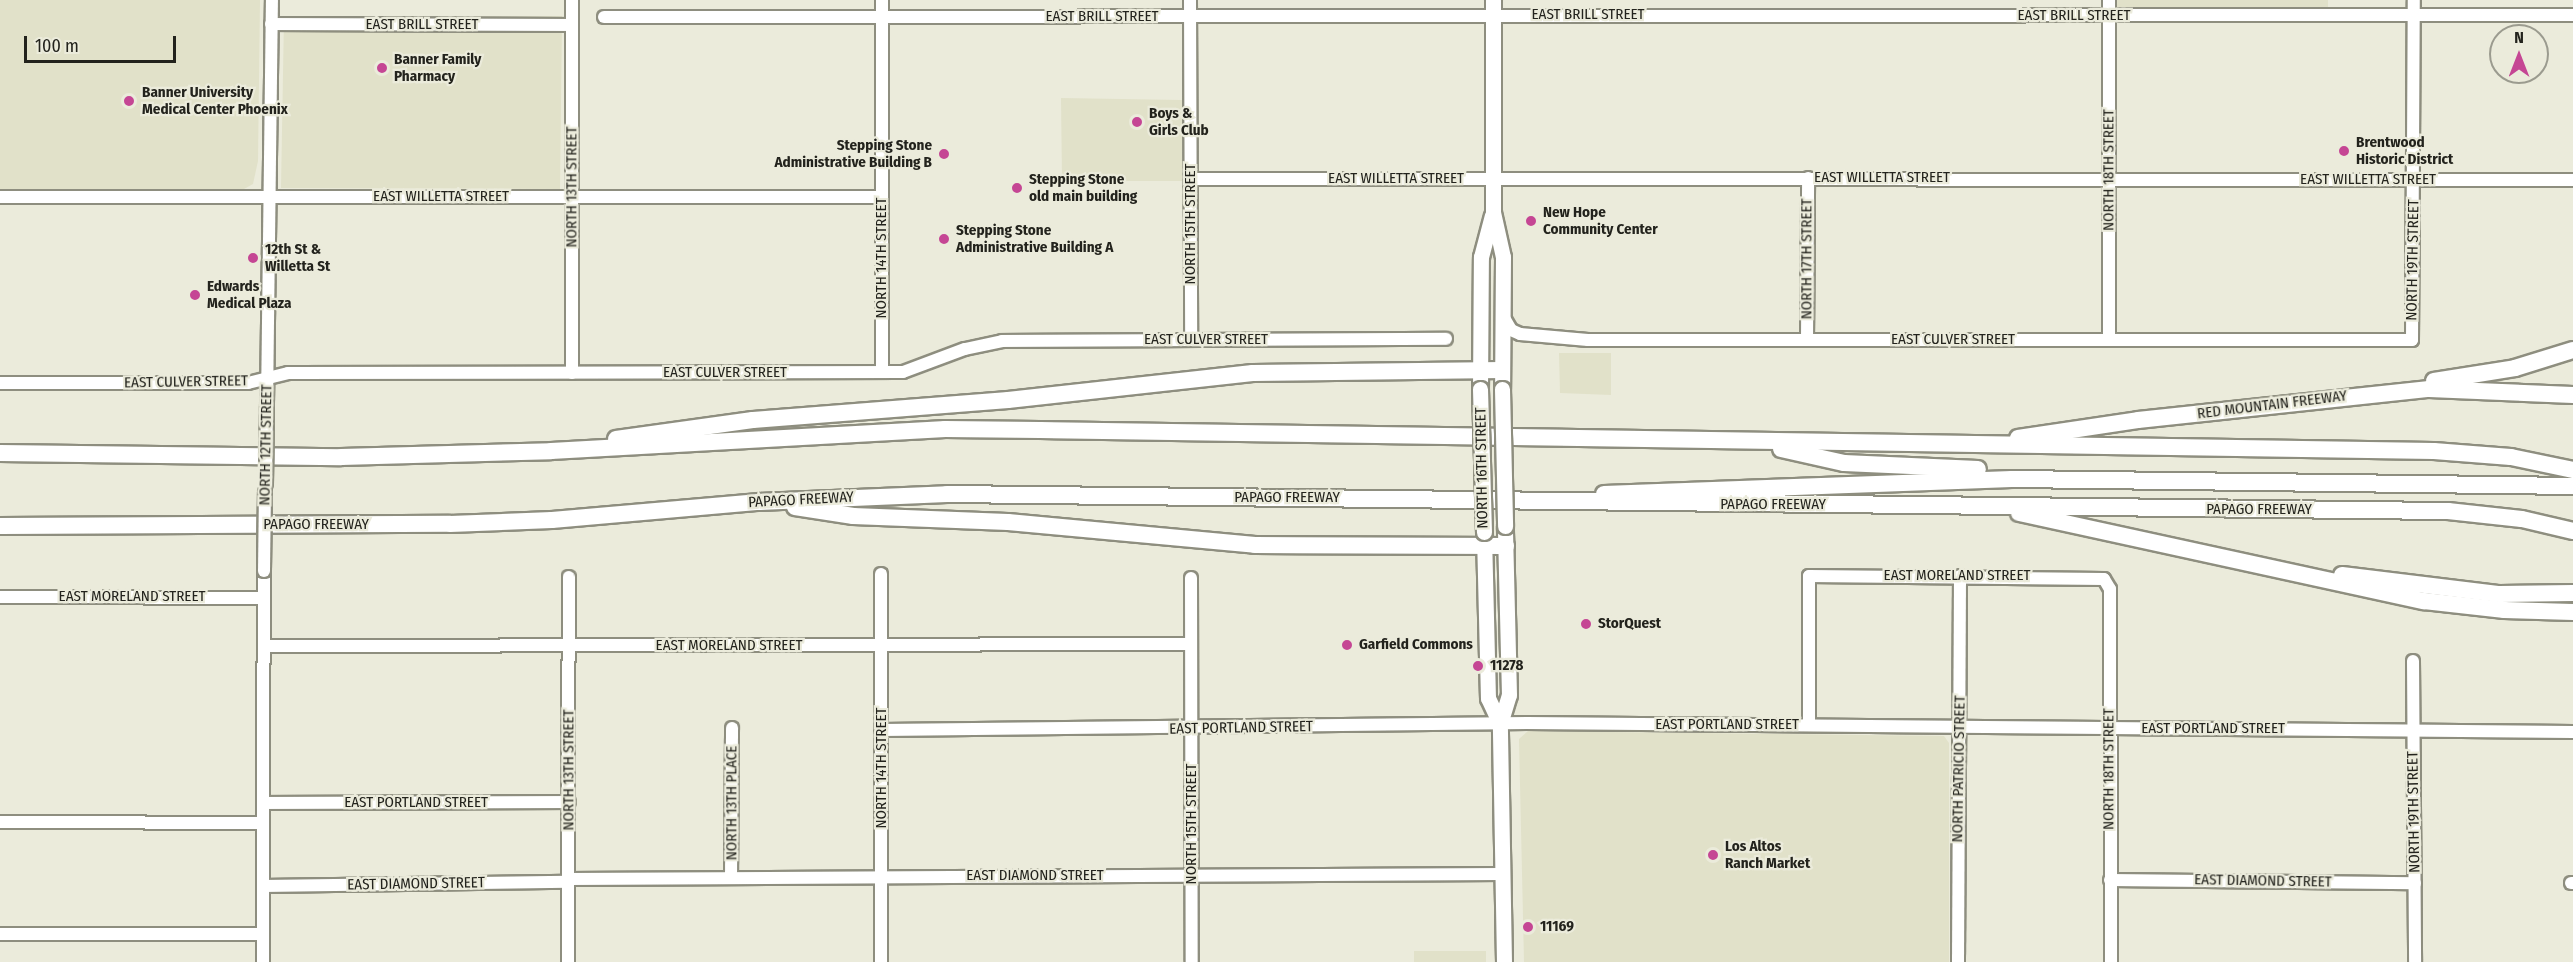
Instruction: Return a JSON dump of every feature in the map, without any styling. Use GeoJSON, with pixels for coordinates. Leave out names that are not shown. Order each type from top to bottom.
{"type":"FeatureCollection","features":[{"type":"Feature","properties":{"kind":"highway"},"geometry":{"type":"LineString","coordinates":[[2361,394],[2515,368],[2573,350]]}},
{"type":"Feature","properties":{"kind":"highway"},"geometry":{"type":"LineString","coordinates":[[551,451],[650,432],[753,420],[1008,400],[1253,373],[1502,370]]}},
{"type":"Feature","properties":{"kind":"highway","name":"RED MOUNTAIN FREEWAY"},"geometry":{"type":"LineString","coordinates":[[1972,445],[2138,420],[2361,394],[2469,389],[2573,395]]}},
{"type":"Feature","properties":{"kind":"highway"},"geometry":{"type":"LineString","coordinates":[[0,453],[341,457],[551,451],[945,429],[2434,451],[2511,457],[2573,470]]}},
{"type":"Feature","properties":{"kind":"highway"},"geometry":{"type":"LineString","coordinates":[[1742,441],[1844,463],[2157,478],[2573,486]]}},
{"type":"Feature","properties":{"kind":"highway"},"geometry":{"type":"LineString","coordinates":[[1558,500],[1633,491],[1905,481],[2573,476]]}},
{"type":"Feature","properties":{"kind":"highway","name":"PAPAGO FREEWAY"},"geometry":{"type":"LineString","coordinates":[[0,526],[450,524],[552,520],[759,502],[947,494],[1558,500],[1640,505],[2448,511],[2522,519],[2573,531]]}},
{"type":"Feature","properties":{"kind":"highway"},"geometry":{"type":"LineString","coordinates":[[759,502],[853,516],[1008,522],[1255,545],[1484,540],[1506,546]]}},
{"type":"Feature","properties":{"kind":"highway"},"geometry":{"type":"LineString","coordinates":[[1996,506],[2047,522],[2424,601],[2568,612]]}},
{"type":"Feature","properties":{"kind":"highway"},"geometry":{"type":"LineString","coordinates":[[2249,564],[2500,594],[2573,592]]}},
{"type":"Feature","properties":{"kind":"main road","name":"NORTH 16TH STREET"},"geometry":{"type":"LineString","coordinates":[[1493,8],[1492,212],[1503,257],[1502,389],[1509,695],[1500,724],[1503,962]]}},
{"type":"Feature","properties":{"kind":"main road","name":"NORTH 16TH STREET"},"geometry":{"type":"LineString","coordinates":[[1492,212],[1480,257],[1480,389],[1488,698],[1500,724]]}},
{"type":"Feature","properties":{"kind":"street","name":"NORTH 12TH STREET"},"geometry":{"type":"LineString","coordinates":[[263,962],[266,646],[264,571],[272,0]]}},
{"type":"Feature","properties":{"kind":"street","name":"NORTH 13TH STREET"},"geometry":{"type":"LineString","coordinates":[[572,0],[572,373]]}},
{"type":"Feature","properties":{"kind":"street","name":"NORTH 14TH STREET"},"geometry":{"type":"LineString","coordinates":[[882,0],[882,372]]}},
{"type":"Feature","properties":{"kind":"street","name":"NORTH 15TH STREET"},"geometry":{"type":"LineString","coordinates":[[1190,0],[1191,340]]}},
{"type":"Feature","properties":{"kind":"street","name":"NORTH 18TH STREET"},"geometry":{"type":"LineString","coordinates":[[2109,0],[2109,340]]}},
{"type":"Feature","properties":{"kind":"street","name":"NORTH 19TH STREET"},"geometry":{"type":"LineString","coordinates":[[2412,340],[2414,0]]}},
{"type":"Feature","properties":{"kind":"street","name":"EAST BRILL STREET"},"geometry":{"type":"LineString","coordinates":[[604,17],[1190,16],[1493,8],[2109,16],[2573,15]]}},
{"type":"Feature","properties":{"kind":"street","name":"EAST BRILL STREET"},"geometry":{"type":"LineString","coordinates":[[271,24],[572,25]]}},
{"type":"Feature","properties":{"kind":"street","name":"NORTH 17TH STREET"},"geometry":{"type":"LineString","coordinates":[[1807,339],[1808,178]]}},
{"type":"Feature","properties":{"kind":"street","name":"EAST WILLETTA STREET"},"geometry":{"type":"LineString","coordinates":[[1191,179],[2573,180]]}},
{"type":"Feature","properties":{"kind":"street","name":"EAST WILLETTA STREET"},"geometry":{"type":"LineString","coordinates":[[0,197],[882,197]]}},
{"type":"Feature","properties":{"kind":"street","name":"EAST CULVER STREET"},"geometry":{"type":"LineString","coordinates":[[1502,316],[1511,330],[1527,335],[1588,340],[2412,340]]}},
{"type":"Feature","properties":{"kind":"street","name":"EAST CULVER STREET"},"geometry":{"type":"LineString","coordinates":[[0,383],[248,383],[288,373],[903,372],[995,342],[1446,339]]}},
{"type":"Feature","properties":{"kind":"street","name":"NORTH 14TH STREET"},"geometry":{"type":"LineString","coordinates":[[881,574],[883,877],[881,962]]}},
{"type":"Feature","properties":{"kind":"street","name":"EAST MORELAND STREET"},"geometry":{"type":"LineString","coordinates":[[1809,725],[1809,576],[2104,579]]}},
{"type":"Feature","properties":{"kind":"street","name":"NORTH PATRICIO STREET"},"geometry":{"type":"LineString","coordinates":[[1958,962],[1957,735],[1961,727],[1960,576]]}},
{"type":"Feature","properties":{"kind":"street","name":"NORTH 13TH STREET"},"geometry":{"type":"LineString","coordinates":[[568,962],[569,577]]}},
{"type":"Feature","properties":{"kind":"street","name":"NORTH 15TH STREET"},"geometry":{"type":"LineString","coordinates":[[1191,578],[1192,962]]}},
{"type":"Feature","properties":{"kind":"street","name":"NORTH 18TH STREET"},"geometry":{"type":"LineString","coordinates":[[2104,579],[2110,589],[2111,962]]}},
{"type":"Feature","properties":{"kind":"street","name":"EAST MORELAND STREET"},"geometry":{"type":"LineString","coordinates":[[0,597],[264,598]]}},
{"type":"Feature","properties":{"kind":"street","name":"EAST MORELAND STREET"},"geometry":{"type":"LineString","coordinates":[[266,646],[1191,644]]}},
{"type":"Feature","properties":{"kind":"street","name":"NORTH 19TH STREET"},"geometry":{"type":"LineString","coordinates":[[2413,661],[2415,962]]}},
{"type":"Feature","properties":{"kind":"street","name":"EAST PORTLAND STREET"},"geometry":{"type":"LineString","coordinates":[[882,730],[1192,729],[1500,724],[2573,732]]}},
{"type":"Feature","properties":{"kind":"street","name":"NORTH 13TH PLACE"},"geometry":{"type":"LineString","coordinates":[[731,878],[732,728]]}},
{"type":"Feature","properties":{"kind":"street","name":"EAST PORTLAND STREET"},"geometry":{"type":"LineString","coordinates":[[263,803],[568,802]]}},
{"type":"Feature","properties":{"kind":"street"},"geometry":{"type":"LineString","coordinates":[[0,822],[263,823]]}},
{"type":"Feature","properties":{"kind":"street","name":"EAST DIAMOND STREET"},"geometry":{"type":"LineString","coordinates":[[263,886],[731,878],[1502,874]]}},
{"type":"Feature","properties":{"kind":"street","name":"EAST DIAMOND STREET"},"geometry":{"type":"LineString","coordinates":[[2110,880],[2415,883]]}},
{"type":"Feature","properties":{"kind":"street"},"geometry":{"type":"LineString","coordinates":[[0,934],[263,934]]}},
{"type":"Feature","properties":{"kind":"shaded area","name":"Banner University Medical Center Phoenix"},"geometry":{"type":"Polygon","coordinates":[[[0,0],[260,0],[258,161],[253,184],[244,189],[0,189],[0,0]]]}},
{"type":"Feature","properties":{"kind":"shaded area"},"geometry":{"type":"Polygon","coordinates":[[[2115,0],[2328,0],[2328,8],[2115,7],[2115,0]]]}},
{"type":"Feature","properties":{"kind":"shaded area"},"geometry":{"type":"Polygon","coordinates":[[[562,16],[560,189],[281,188],[284,17],[562,16]]]}},
{"type":"Feature","properties":{"kind":"shaded area"},"geometry":{"type":"Polygon","coordinates":[[[1061,98],[1182,100],[1183,181],[1062,181],[1061,98]]]}},
{"type":"Feature","properties":{"kind":"shaded area"},"geometry":{"type":"Polygon","coordinates":[[[1559,353],[1611,353],[1611,395],[1560,393],[1559,353]]]}},
{"type":"Feature","properties":{"kind":"shaded area"},"geometry":{"type":"Polygon","coordinates":[[[1528,731],[1944,736],[1949,743],[1949,962],[1524,962],[1519,739],[1528,731]]]}},
{"type":"Feature","properties":{"kind":"shaded area"},"geometry":{"type":"Polygon","coordinates":[[[1414,951],[1486,951],[1486,962],[1414,962],[1414,951]]]}},
{"type":"Feature","properties":{"kind":"place","name":"Banner Family Pharmacy"},"geometry":{"type":"Point","coordinates":[382,68]}},
{"type":"Feature","properties":{"kind":"place","name":"Banner University Medical Center Phoenix"},"geometry":{"type":"Point","coordinates":[129,101]}},
{"type":"Feature","properties":{"kind":"place","name":"Boys & Girls Club"},"geometry":{"type":"Point","coordinates":[1137,122]}},
{"type":"Feature","properties":{"kind":"place","name":"Brentwood Historic District"},"geometry":{"type":"Point","coordinates":[2344,151]}},
{"type":"Feature","properties":{"kind":"place","name":"Stepping Stone Administrative Building B"},"geometry":{"type":"Point","coordinates":[944,154]}},
{"type":"Feature","properties":{"kind":"place","name":"Stepping Stone old main building"},"geometry":{"type":"Point","coordinates":[1017,188]}},
{"type":"Feature","properties":{"kind":"place","name":"New Hope Community Center"},"geometry":{"type":"Point","coordinates":[1531,221]}},
{"type":"Feature","properties":{"kind":"place","name":"Stepping Stone Administrative Building A"},"geometry":{"type":"Point","coordinates":[944,239]}},
{"type":"Feature","properties":{"kind":"place","name":"12th St & Willetta St"},"geometry":{"type":"Point","coordinates":[253,258]}},
{"type":"Feature","properties":{"kind":"place","name":"Edwards Medical Plaza"},"geometry":{"type":"Point","coordinates":[195,295]}},
{"type":"Feature","properties":{"kind":"place","name":"StorQuest"},"geometry":{"type":"Point","coordinates":[1586,624]}},
{"type":"Feature","properties":{"kind":"place","name":"Garfield Commons"},"geometry":{"type":"Point","coordinates":[1347,645]}},
{"type":"Feature","properties":{"kind":"place","name":"11278"},"geometry":{"type":"Point","coordinates":[1478,666]}},
{"type":"Feature","properties":{"kind":"place","name":"Los Altos Ranch Market"},"geometry":{"type":"Point","coordinates":[1713,855]}},
{"type":"Feature","properties":{"kind":"place","name":"11169"},"geometry":{"type":"Point","coordinates":[1528,927]}}]}
